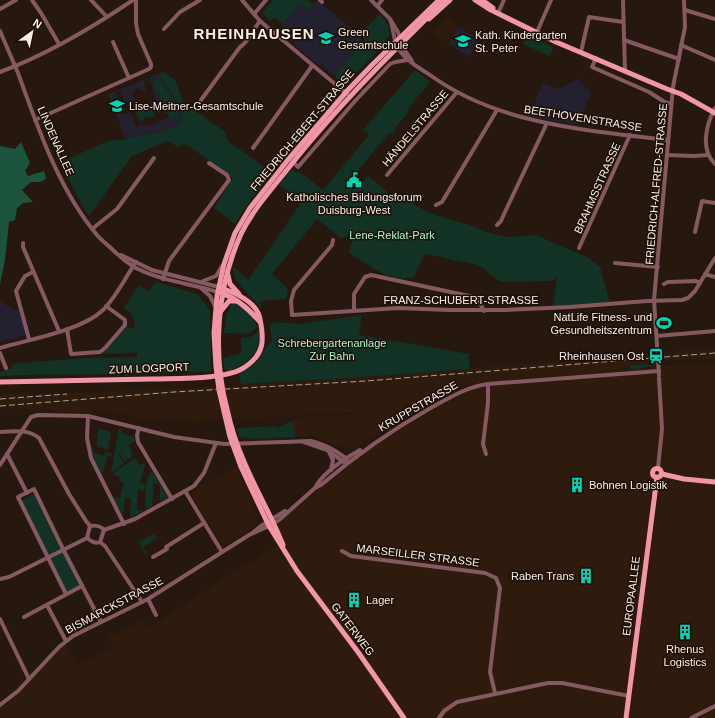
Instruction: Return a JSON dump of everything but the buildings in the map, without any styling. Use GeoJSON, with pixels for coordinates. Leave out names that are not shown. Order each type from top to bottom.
{"type":"FeatureCollection","features":[{"type":"Feature","properties":{"kind":"main road","name":"FRIEDRICH-EBERT-STRASSE"},"geometry":{"type":"LineString","coordinates":[[217,333],[224,264],[236,233],[250,208],[287,161],[347,94],[439,0]]}},
{"type":"Feature","properties":{"kind":"main road","name":"FRIEDRICH-EBERT-STRASSE"},"geometry":{"type":"LineString","coordinates":[[398,43],[424,21],[445,0]]}},
{"type":"Feature","properties":{"kind":"main road","name":"FRIEDRICH-EBERT-STRASSE"},"geometry":{"type":"LineString","coordinates":[[424,21],[431,19],[450,0]]}},
{"type":"Feature","properties":{"kind":"main road"},"geometry":{"type":"LineString","coordinates":[[475,0],[489,9],[537,32],[673,92],[681,94],[714,111]]}},
{"type":"Feature","properties":{"kind":"main road"},"geometry":{"type":"LineString","coordinates":[[482,0],[498,12]]}},
{"type":"Feature","properties":{"kind":"main road","name":"FRIEDRICH-EBERT-STRASSE"},"geometry":{"type":"LineString","coordinates":[[270,523],[243,465],[226,408],[222,387],[215,306],[228,273],[236,245],[245,226],[292,162],[347,94]]}},
{"type":"Feature","properties":{"kind":"main road"},"geometry":{"type":"LineString","coordinates":[[220,312],[229,301],[240,299],[230,284],[228,273]]}},
{"type":"Feature","properties":{"kind":"main road","name":"ZUM LOGPORT"},"geometry":{"type":"LineString","coordinates":[[0,382],[178,378],[229,374],[244,368],[256,357],[263,339],[257,311],[250,303],[221,290]]}},
{"type":"Feature","properties":{"kind":"main road"},"geometry":{"type":"LineString","coordinates":[[662,474],[660,477],[657,477],[653,476],[652,472],[654,469],[658,468],[661,470],[662,474],[684,480],[715,482]]}},
{"type":"Feature","properties":{"kind":"main road","name":"EUROPAALLEE"},"geometry":{"type":"LineString","coordinates":[[626,718],[657,477]]}},
{"type":"Feature","properties":{"kind":"main road","name":"GATERWEG"},"geometry":{"type":"LineString","coordinates":[[270,523],[276,539],[286,552],[296,571],[358,652],[404,718]]}},
{"type":"Feature","properties":{"kind":"street"},"geometry":{"type":"LineString","coordinates":[[0,9],[16,0]]}},
{"type":"Feature","properties":{"kind":"street"},"geometry":{"type":"LineString","coordinates":[[32,0],[59,44]]}},
{"type":"Feature","properties":{"kind":"street"},"geometry":{"type":"LineString","coordinates":[[91,0],[107,17]]}},
{"type":"Feature","properties":{"kind":"street"},"geometry":{"type":"LineString","coordinates":[[0,72],[34,58],[134,0],[138,34],[151,67],[35,120]]}},
{"type":"Feature","properties":{"kind":"street"},"geometry":{"type":"LineString","coordinates":[[164,29],[180,12],[200,0]]}},
{"type":"Feature","properties":{"kind":"street"},"geometry":{"type":"LineString","coordinates":[[242,0],[260,20],[312,66],[355,100]]}},
{"type":"Feature","properties":{"kind":"street"},"geometry":{"type":"LineString","coordinates":[[254,14],[266,0]]}},
{"type":"Feature","properties":{"kind":"street"},"geometry":{"type":"LineString","coordinates":[[371,0],[378,5],[390,19],[398,32],[398,43]]}},
{"type":"Feature","properties":{"kind":"street"},"geometry":{"type":"LineString","coordinates":[[378,5],[382,0]]}},
{"type":"Feature","properties":{"kind":"street"},"geometry":{"type":"LineString","coordinates":[[498,12],[504,0]]}},
{"type":"Feature","properties":{"kind":"street"},"geometry":{"type":"LineString","coordinates":[[537,32],[551,0]]}},
{"type":"Feature","properties":{"kind":"street"},"geometry":{"type":"LineString","coordinates":[[623,0],[625,70]]}},
{"type":"Feature","properties":{"kind":"street","name":"FRIEDRICH-ALFRED-STRASSE"},"geometry":{"type":"LineString","coordinates":[[659,375],[654,300],[671,104],[685,27],[684,0]]}},
{"type":"Feature","properties":{"kind":"street"},"geometry":{"type":"LineString","coordinates":[[685,10],[715,19]]}},
{"type":"Feature","properties":{"kind":"street"},"geometry":{"type":"LineString","coordinates":[[581,52],[589,17],[623,22]]}},
{"type":"Feature","properties":{"kind":"street"},"geometry":{"type":"LineString","coordinates":[[201,100],[260,20]]}},
{"type":"Feature","properties":{"kind":"street","name":"LINDENALLEE"},"geometry":{"type":"LineString","coordinates":[[0,31],[35,120],[56,167],[71,196],[92,229],[112,249],[134,264],[163,279],[221,290]]}},
{"type":"Feature","properties":{"kind":"street"},"geometry":{"type":"LineString","coordinates":[[624,40],[678,59]]}},
{"type":"Feature","properties":{"kind":"street"},"geometry":{"type":"LineString","coordinates":[[113,42],[129,78]]}},
{"type":"Feature","properties":{"kind":"street","name":"BEETHOVENSTRASSE"},"geometry":{"type":"LineString","coordinates":[[398,43],[408,60],[438,81],[457,92],[497,110],[547,124],[668,140]]}},
{"type":"Feature","properties":{"kind":"street","name":"BEETHOVENSTRASSE"},"geometry":{"type":"LineString","coordinates":[[398,43],[414,63]]}},
{"type":"Feature","properties":{"kind":"street"},"geometry":{"type":"LineString","coordinates":[[682,45],[715,60]]}},
{"type":"Feature","properties":{"kind":"street"},"geometry":{"type":"LineString","coordinates":[[596,58],[592,67],[649,92],[671,104]]}},
{"type":"Feature","properties":{"kind":"street","name":"FRIEDRICH-EBERT-STRASSE"},"geometry":{"type":"LineString","coordinates":[[292,162],[298,167],[355,100],[390,64],[408,60]]}},
{"type":"Feature","properties":{"kind":"street"},"geometry":{"type":"LineString","coordinates":[[253,148],[312,66]]}},
{"type":"Feature","properties":{"kind":"street","name":"HÄNDELSTRASSE"},"geometry":{"type":"LineString","coordinates":[[387,175],[457,92]]}},
{"type":"Feature","properties":{"kind":"street"},"geometry":{"type":"LineString","coordinates":[[436,205],[442,202],[497,110]]}},
{"type":"Feature","properties":{"kind":"street"},"geometry":{"type":"LineString","coordinates":[[714,111],[706,133],[705,141],[708,155],[715,164]]}},
{"type":"Feature","properties":{"kind":"street"},"geometry":{"type":"LineString","coordinates":[[497,224],[501,221],[547,124]]}},
{"type":"Feature","properties":{"kind":"street","name":"BRAHMSSTRASSE"},"geometry":{"type":"LineString","coordinates":[[579,248],[630,135]]}},
{"type":"Feature","properties":{"kind":"street"},"geometry":{"type":"LineString","coordinates":[[666,155],[708,155]]}},
{"type":"Feature","properties":{"kind":"street"},"geometry":{"type":"LineString","coordinates":[[92,229],[117,209],[154,158]]}},
{"type":"Feature","properties":{"kind":"street"},"geometry":{"type":"LineString","coordinates":[[163,279],[169,261],[229,180],[227,176],[209,163]]}},
{"type":"Feature","properties":{"kind":"street"},"geometry":{"type":"LineString","coordinates":[[695,232],[702,201],[715,203]]}},
{"type":"Feature","properties":{"kind":"street","name":"FRANZ-SCHUBERT-STRASSE"},"geometry":{"type":"LineString","coordinates":[[333,240],[332,244],[294,290],[291,301],[292,315],[398,308],[484,311],[570,307],[654,300],[682,300],[688,298],[695,291],[715,258]]}},
{"type":"Feature","properties":{"kind":"street"},"geometry":{"type":"LineString","coordinates":[[23,243],[23,247],[33,272],[59,331]]}},
{"type":"Feature","properties":{"kind":"street"},"geometry":{"type":"LineString","coordinates":[[615,263],[658,267]]}},
{"type":"Feature","properties":{"kind":"street"},"geometry":{"type":"LineString","coordinates":[[0,348],[67,329],[89,321],[106,306],[134,264]]}},
{"type":"Feature","properties":{"kind":"street","name":"LINDENALLEE"},"geometry":{"type":"LineString","coordinates":[[134,264],[165,274],[202,282],[221,290]]}},
{"type":"Feature","properties":{"kind":"street"},"geometry":{"type":"LineString","coordinates":[[202,282],[216,276],[224,264]]}},
{"type":"Feature","properties":{"kind":"street"},"geometry":{"type":"LineString","coordinates":[[29,340],[16,291],[25,276],[33,272]]}},
{"type":"Feature","properties":{"kind":"street"},"geometry":{"type":"LineString","coordinates":[[705,274],[715,277]]}},
{"type":"Feature","properties":{"kind":"street"},"geometry":{"type":"LineString","coordinates":[[354,310],[354,294],[365,277],[371,275],[474,297],[478,299],[484,311]]}},
{"type":"Feature","properties":{"kind":"street"},"geometry":{"type":"LineString","coordinates":[[664,284],[668,282],[696,281],[700,283]]}},
{"type":"Feature","properties":{"kind":"street"},"geometry":{"type":"LineString","coordinates":[[199,287],[210,296],[215,306]]}},
{"type":"Feature","properties":{"kind":"street"},"geometry":{"type":"LineString","coordinates":[[67,329],[71,354],[100,352],[125,325],[125,320],[106,306]]}},
{"type":"Feature","properties":{"kind":"street"},"geometry":{"type":"LineString","coordinates":[[657,336],[715,331]]}},
{"type":"Feature","properties":{"kind":"street"},"geometry":{"type":"LineString","coordinates":[[0,354],[6,368]]}},
{"type":"Feature","properties":{"kind":"street"},"geometry":{"type":"LineString","coordinates":[[658,468],[662,429],[659,375]]}},
{"type":"Feature","properties":{"kind":"street","name":"KRUPPSTRASSE"},"geometry":{"type":"LineString","coordinates":[[346,461],[372,442],[378,440],[412,418],[460,391],[478,386],[488,384],[659,375]]}},
{"type":"Feature","properties":{"kind":"street"},"geometry":{"type":"LineString","coordinates":[[486,454],[484,444],[488,403],[488,384]]}},
{"type":"Feature","properties":{"kind":"street"},"geometry":{"type":"LineString","coordinates":[[0,465],[31,418],[38,415],[88,416],[174,437],[216,443],[228,444],[311,441],[322,443],[334,449],[346,461]]}},
{"type":"Feature","properties":{"kind":"street"},"geometry":{"type":"LineString","coordinates":[[88,416],[87,438],[91,458],[124,524]]}},
{"type":"Feature","properties":{"kind":"street"},"geometry":{"type":"LineString","coordinates":[[139,428],[137,435],[138,442],[172,499]]}},
{"type":"Feature","properties":{"kind":"street"},"geometry":{"type":"LineString","coordinates":[[0,432],[22,431],[34,434],[39,438],[86,521],[90,526],[103,528],[104,530],[136,520],[194,486],[201,478],[216,443]]}},
{"type":"Feature","properties":{"kind":"street"},"geometry":{"type":"LineString","coordinates":[[300,441],[327,450],[346,461]]}},
{"type":"Feature","properties":{"kind":"street"},"geometry":{"type":"LineString","coordinates":[[327,450],[333,460],[331,470]]}},
{"type":"Feature","properties":{"kind":"street"},"geometry":{"type":"LineString","coordinates":[[7,454],[27,493]]}},
{"type":"Feature","properties":{"kind":"street","name":"BISMARCKSTRASSE"},"geometry":{"type":"LineString","coordinates":[[315,488],[317,483],[331,470],[346,461]]}},
{"type":"Feature","properties":{"kind":"street","name":"BISMARCKSTRASSE"},"geometry":{"type":"LineString","coordinates":[[0,705],[18,691],[66,641],[73,636],[148,599],[249,535],[254,530],[270,523],[321,485],[346,461]]}},
{"type":"Feature","properties":{"kind":"street"},"geometry":{"type":"LineString","coordinates":[[66,594],[18,497],[34,489],[63,550],[101,622]]}},
{"type":"Feature","properties":{"kind":"street"},"geometry":{"type":"LineString","coordinates":[[185,491],[222,552]]}},
{"type":"Feature","properties":{"kind":"street"},"geometry":{"type":"LineString","coordinates":[[153,558],[167,549],[166,547],[204,524]]}},
{"type":"Feature","properties":{"kind":"street"},"geometry":{"type":"LineString","coordinates":[[0,579],[9,577],[87,538],[90,526]]}},
{"type":"Feature","properties":{"kind":"street"},"geometry":{"type":"LineString","coordinates":[[100,542],[104,530]]}},
{"type":"Feature","properties":{"kind":"street"},"geometry":{"type":"LineString","coordinates":[[87,538],[94,542],[100,542],[105,546],[142,602]]}},
{"type":"Feature","properties":{"kind":"street","name":"MARSEILLER STRASSE"},"geometry":{"type":"LineString","coordinates":[[342,551],[351,556],[485,573],[496,578],[500,588],[490,672],[495,693]]}},
{"type":"Feature","properties":{"kind":"street"},"geometry":{"type":"LineString","coordinates":[[24,617],[82,586]]}},
{"type":"Feature","properties":{"kind":"street"},"geometry":{"type":"LineString","coordinates":[[148,599],[156,615]]}},
{"type":"Feature","properties":{"kind":"street"},"geometry":{"type":"LineString","coordinates":[[47,605],[66,641]]}},
{"type":"Feature","properties":{"kind":"street"},"geometry":{"type":"LineString","coordinates":[[0,619],[29,679]]}},
{"type":"Feature","properties":{"kind":"street"},"geometry":{"type":"LineString","coordinates":[[439,718],[444,711],[457,702],[554,682],[629,696]]}},
{"type":"Feature","properties":{"kind":"street"},"geometry":{"type":"LineString","coordinates":[[691,718],[715,706]]}},
{"type":"Feature","properties":{"kind":"shaded area","name":"Green Gesamtschule"},"geometry":{"type":"Polygon","coordinates":[[[317,0],[358,34],[357,36],[364,42],[335,76],[321,64],[319,66],[294,44],[295,41],[280,28],[301,4],[309,10],[317,0]]]}},
{"type":"Feature","properties":{"kind":"shaded area"},"geometry":{"type":"Polygon","coordinates":[[[446,18],[457,25],[447,43],[431,33],[446,18]]]}},
{"type":"Feature","properties":{"kind":"shaded area","name":"Kath. Kindergarten St. Peter"},"geometry":{"type":"Polygon","coordinates":[[[458,26],[479,39],[469,57],[448,44],[458,26]]]}},
{"type":"Feature","properties":{"kind":"shaded area","name":"Lise-Meitner-Gesamtschule"},"geometry":{"type":"Polygon","coordinates":[[[158,74],[181,110],[184,120],[181,124],[174,127],[126,139],[108,94],[158,74]],[[149,79],[144,82],[146,91],[143,92],[138,88],[134,91],[133,95],[136,101],[133,100],[132,102],[135,103],[134,105],[133,104],[127,107],[120,91],[115,93],[122,109],[120,110],[122,115],[130,112],[137,127],[141,124],[143,127],[154,124],[169,116],[167,113],[163,113],[152,91],[154,90],[149,79]],[[160,79],[153,82],[171,119],[176,117],[179,123],[181,121],[178,113],[180,112],[160,79]]]}},
{"type":"Feature","properties":{"kind":"shaded area"},"geometry":{"type":"Polygon","coordinates":[[[578,79],[591,93],[577,125],[529,116],[543,83],[558,89],[578,79]]]}},
{"type":"Feature","properties":{"kind":"shaded area"},"geometry":{"type":"Polygon","coordinates":[[[0,301],[14,310],[19,309],[26,335],[0,342],[0,301]]]}},
{"type":"Feature","properties":{"kind":"shaded area"},"geometry":{"type":"Polygon","coordinates":[[[715,348],[715,359],[664,361],[664,354],[684,351],[685,349],[715,348]]]}},
{"type":"Feature","properties":{"kind":"shaded area"},"geometry":{"type":"Polygon","coordinates":[[[655,354],[655,362],[614,370],[641,369],[680,364],[715,364],[715,718],[0,718],[0,705],[18,691],[65,642],[77,665],[112,648],[109,637],[145,620],[149,628],[233,572],[285,542],[277,526],[279,522],[363,453],[474,384],[465,385],[432,399],[427,405],[413,412],[359,447],[339,447],[327,441],[315,438],[315,436],[296,437],[292,421],[300,417],[357,414],[357,412],[193,421],[152,417],[149,419],[93,410],[93,413],[85,413],[55,412],[52,409],[0,409],[0,393],[37,395],[239,385],[655,354]]]}},
{"type":"Feature","properties":{"kind":"shaded area"},"geometry":{"type":"Polygon","coordinates":[[[237,468],[258,516],[254,526],[224,546],[190,493],[209,481],[237,468]]]}},
{"type":"Feature","properties":{"kind":"green space"},"geometry":{"type":"Polygon","coordinates":[[[273,0],[308,0],[314,5],[309,10],[301,4],[283,24],[274,17],[270,21],[262,13],[273,0]]]}},
{"type":"Feature","properties":{"kind":"green space"},"geometry":{"type":"Polygon","coordinates":[[[379,14],[387,23],[390,35],[372,57],[344,85],[335,76],[365,40],[360,35],[379,14]]]}},
{"type":"Feature","properties":{"kind":"green space"},"geometry":{"type":"Polygon","coordinates":[[[527,35],[553,47],[550,56],[523,44],[527,35]]]}},
{"type":"Feature","properties":{"kind":"green space","name":"Lene-Reklat-Park"},"geometry":{"type":"Polygon","coordinates":[[[415,70],[430,82],[410,106],[407,114],[394,129],[395,131],[393,134],[390,132],[354,175],[355,176],[351,181],[358,187],[368,176],[391,195],[410,202],[427,212],[470,225],[489,233],[508,237],[536,235],[587,257],[600,267],[610,303],[553,308],[557,277],[552,281],[503,282],[496,279],[478,265],[425,254],[413,278],[405,277],[405,279],[385,275],[349,253],[354,235],[350,232],[342,239],[317,219],[272,274],[288,289],[286,299],[260,301],[261,309],[243,289],[235,278],[233,266],[248,280],[299,206],[299,200],[279,185],[292,169],[297,173],[299,171],[323,190],[369,135],[363,130],[415,70]]]}},
{"type":"Feature","properties":{"kind":"green space"},"geometry":{"type":"Polygon","coordinates":[[[164,72],[176,81],[183,102],[225,132],[228,141],[272,173],[248,204],[235,224],[214,208],[233,178],[186,144],[178,147],[168,141],[132,156],[89,216],[67,176],[61,162],[108,141],[126,139],[165,130],[178,126],[184,120],[176,102],[158,74],[164,72]]]}},
{"type":"Feature","properties":{"kind":"green space"},"geometry":{"type":"Polygon","coordinates":[[[160,79],[180,112],[178,114],[181,121],[179,123],[176,117],[171,119],[152,82],[160,79]]]}},
{"type":"Feature","properties":{"kind":"green space"},"geometry":{"type":"Polygon","coordinates":[[[149,102],[155,116],[151,118],[144,118],[144,120],[140,122],[135,107],[149,102]]]}},
{"type":"Feature","properties":{"kind":"green space"},"geometry":{"type":"Polygon","coordinates":[[[21,142],[30,163],[25,171],[28,176],[44,171],[46,179],[40,182],[31,182],[22,190],[33,202],[23,203],[17,208],[15,220],[9,222],[5,260],[0,284],[0,146],[15,149],[21,142]]]}},
{"type":"Feature","properties":{"kind":"green space"},"geometry":{"type":"Polygon","coordinates":[[[156,282],[197,294],[210,310],[211,371],[27,375],[1,376],[0,378],[0,372],[12,368],[12,365],[19,363],[87,358],[137,357],[137,351],[135,353],[102,354],[127,327],[132,329],[135,326],[133,316],[124,308],[139,285],[148,291],[156,282]]]}},
{"type":"Feature","properties":{"kind":"green space"},"geometry":{"type":"Polygon","coordinates":[[[233,303],[245,310],[258,327],[249,334],[224,333],[226,315],[230,305],[233,303]]]}},
{"type":"Feature","properties":{"kind":"green space","name":"Schrebergartenanlage Zur Bahn"},"geometry":{"type":"Polygon","coordinates":[[[362,315],[359,335],[469,354],[469,369],[241,384],[239,374],[257,362],[267,346],[272,342],[270,327],[274,322],[300,324],[362,315]]]}},
{"type":"Feature","properties":{"kind":"green space"},"geometry":{"type":"Polygon","coordinates":[[[259,331],[258,346],[251,358],[239,366],[225,372],[223,358],[241,353],[241,338],[250,337],[259,331]]]}},
{"type":"Feature","properties":{"kind":"green space"},"geometry":{"type":"Polygon","coordinates":[[[656,362],[655,365],[649,367],[630,370],[630,366],[656,362]]]}},
{"type":"Feature","properties":{"kind":"green space"},"geometry":{"type":"Polygon","coordinates":[[[292,421],[296,437],[251,439],[239,437],[237,428],[276,426],[277,428],[292,421]]]}},
{"type":"Feature","properties":{"kind":"green space"},"geometry":{"type":"Polygon","coordinates":[[[98,428],[111,432],[108,450],[97,446],[98,428]]]}},
{"type":"Feature","properties":{"kind":"green space"},"geometry":{"type":"Polygon","coordinates":[[[119,428],[122,429],[121,433],[134,437],[135,441],[118,453],[124,463],[111,473],[119,428]]]}},
{"type":"Feature","properties":{"kind":"green space"},"geometry":{"type":"Polygon","coordinates":[[[129,446],[133,454],[131,455],[132,457],[125,462],[119,453],[129,446]]]}},
{"type":"Feature","properties":{"kind":"green space"},"geometry":{"type":"Polygon","coordinates":[[[90,448],[94,448],[92,452],[104,456],[106,452],[112,454],[111,456],[108,456],[102,475],[91,451],[90,448]]]}},
{"type":"Feature","properties":{"kind":"green space"},"geometry":{"type":"Polygon","coordinates":[[[135,458],[140,465],[144,463],[145,465],[140,483],[145,484],[144,491],[138,490],[137,510],[144,511],[130,518],[130,498],[125,498],[124,510],[122,514],[114,500],[115,497],[120,499],[124,483],[119,481],[120,477],[112,474],[135,458]]]}},
{"type":"Feature","properties":{"kind":"green space"},"geometry":{"type":"Polygon","coordinates":[[[152,471],[168,497],[160,501],[160,485],[154,483],[152,506],[145,510],[146,484],[152,471]]]}},
{"type":"Feature","properties":{"kind":"green space"},"geometry":{"type":"Polygon","coordinates":[[[34,494],[80,586],[66,593],[21,501],[34,494]]]}},
{"type":"Feature","properties":{"kind":"green space"},"geometry":{"type":"Polygon","coordinates":[[[154,534],[157,539],[143,547],[147,554],[146,555],[138,542],[154,534]]]}},
{"type":"Feature","properties":{"kind":"railway"},"geometry":{"type":"LineString","coordinates":[[0,406],[174,392],[366,381],[715,353]]}},
{"type":"Feature","properties":{"kind":"railway"},"geometry":{"type":"LineString","coordinates":[[0,399],[67,394]]}},
{"type":"Feature","properties":{"kind":"place","name":"Green Gesamtschule"},"geometry":{"type":"Point","coordinates":[326,38]}},
{"type":"Feature","properties":{"kind":"place","name":"Kath. Kindergarten St. Peter"},"geometry":{"type":"Point","coordinates":[463,41]}},
{"type":"Feature","properties":{"kind":"place","name":"Lise-Meitner-Gesamtschule"},"geometry":{"type":"Point","coordinates":[117,106]}},
{"type":"Feature","properties":{"kind":"place","name":"Katholisches Bildungsforum Duisburg-West"},"geometry":{"type":"Point","coordinates":[354,180]}},
{"type":"Feature","properties":{"kind":"place","name":"NatLife Fitness- und Gesundheitszentrum"},"geometry":{"type":"Point","coordinates":[664,323]}},
{"type":"Feature","properties":{"kind":"place","name":"Rheinhausen Ost"},"geometry":{"type":"Point","coordinates":[656,356]}},
{"type":"Feature","properties":{"kind":"place","name":"Bohnen Logistik"},"geometry":{"type":"Point","coordinates":[577,485]}},
{"type":"Feature","properties":{"kind":"place","name":"Raben Trans"},"geometry":{"type":"Point","coordinates":[586,576]}},
{"type":"Feature","properties":{"kind":"place","name":"Lager"},"geometry":{"type":"Point","coordinates":[354,600]}},
{"type":"Feature","properties":{"kind":"place","name":"Rhenus Logistics"},"geometry":{"type":"Point","coordinates":[685,632]}},
{"type":"Feature","properties":{"kind":"district","name":"RHEINHAUSEN"},"geometry":{"type":"Point","coordinates":[254,34]}}]}
